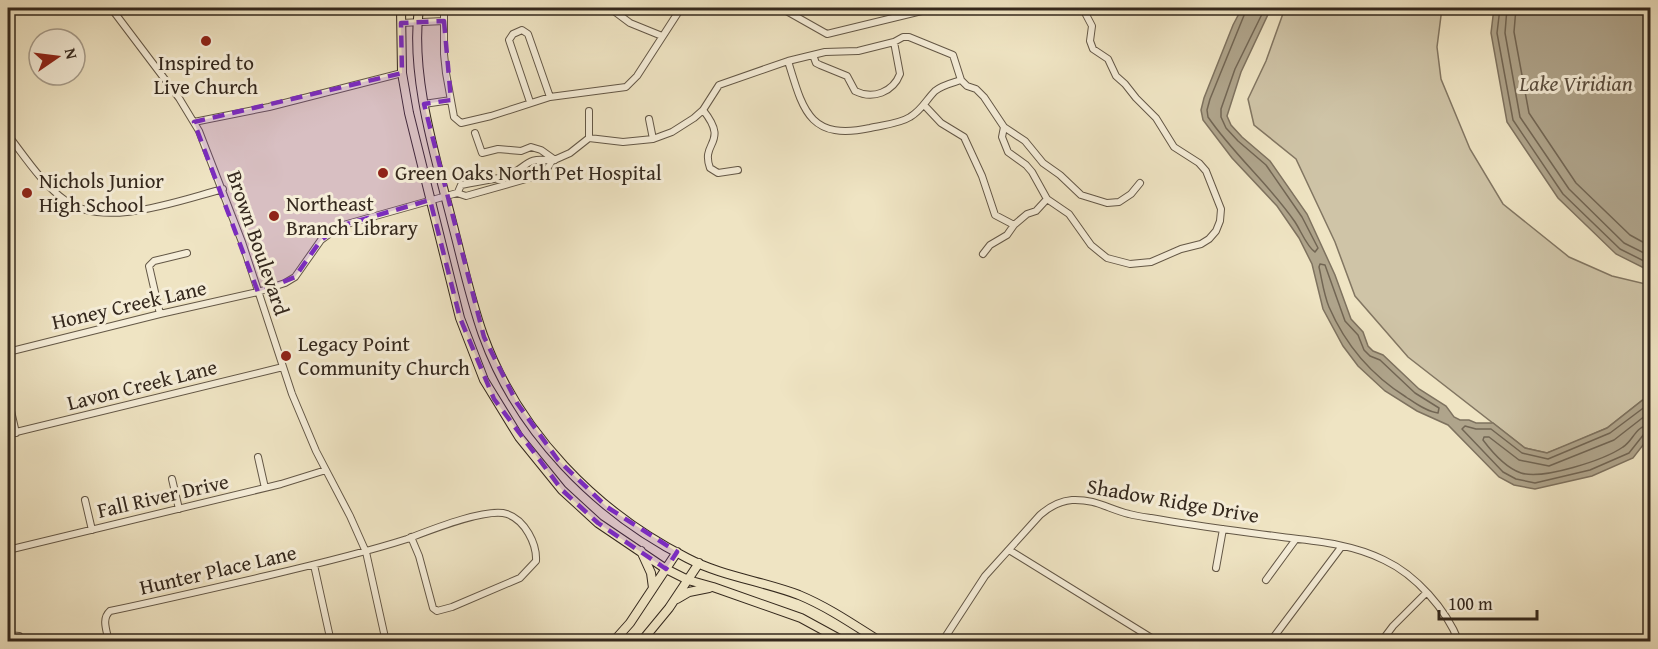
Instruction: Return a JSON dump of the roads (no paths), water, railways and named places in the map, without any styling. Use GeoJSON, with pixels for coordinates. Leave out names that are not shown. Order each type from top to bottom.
{"type":"FeatureCollection","features":[{"type":"Feature","properties":{"kind":"main road"},"geometry":{"type":"LineString","coordinates":[[401,9],[402,73],[409,113],[460,318],[484,380],[519,437],[562,490],[598,524],[666,569],[688,580],[801,618],[845,642]]}},
{"type":"Feature","properties":{"kind":"main road"},"geometry":{"type":"LineString","coordinates":[[419,9],[418,69],[424,104],[472,301],[484,337],[500,373],[533,429],[558,460],[607,507],[677,552],[699,563],[811,600],[882,642]]}},
{"type":"Feature","properties":{"kind":"main road"},"geometry":{"type":"LineString","coordinates":[[641,551],[651,573],[653,588]]}},
{"type":"Feature","properties":{"kind":"main road"},"geometry":{"type":"LineString","coordinates":[[613,642],[630,622],[677,552]]}},
{"type":"Feature","properties":{"kind":"main road"},"geometry":{"type":"LineString","coordinates":[[641,642],[674,601],[699,563]]}},
{"type":"Feature","properties":{"kind":"main road"},"geometry":{"type":"LineString","coordinates":[[674,601],[689,592],[713,587]]}},
{"type":"Feature","properties":{"kind":"street","name":"Brown Boulevard"},"geometry":{"type":"LineString","coordinates":[[111,8],[174,91],[194,122],[223,189],[283,368],[303,420],[366,552],[386,642]]}},
{"type":"Feature","properties":{"kind":"street"},"geometry":{"type":"LineString","coordinates":[[610,8],[630,23],[662,36]]}},
{"type":"Feature","properties":{"kind":"street"},"geometry":{"type":"LineString","coordinates":[[401,9],[444,9],[444,54],[451,100],[456,120],[465,123],[550,97],[626,87],[637,76],[681,8]]}},
{"type":"Feature","properties":{"kind":"street"},"geometry":{"type":"LineString","coordinates":[[781,8],[827,34],[934,8]]}},
{"type":"Feature","properties":{"kind":"street"},"geometry":{"type":"LineString","coordinates":[[1004,127],[1002,137],[1008,152],[1032,172],[1047,199],[1069,214],[1091,245],[1107,258],[1130,264],[1151,262],[1209,239],[1220,221],[1219,204],[1206,171],[1199,163],[1174,147],[1152,113],[1116,76],[1108,59],[1093,49],[1090,41],[1092,26],[1083,9]]}},
{"type":"Feature","properties":{"kind":"street"},"geometry":{"type":"LineString","coordinates":[[401,23],[444,21]]}},
{"type":"Feature","properties":{"kind":"street"},"geometry":{"type":"LineString","coordinates":[[530,102],[509,40],[513,34],[522,30],[528,34],[550,97]]}},
{"type":"Feature","properties":{"kind":"street"},"geometry":{"type":"LineString","coordinates":[[553,161],[539,158],[504,177],[461,185],[458,192],[466,196],[519,182],[547,169],[553,161],[570,153],[589,138],[623,142],[652,139],[672,132],[703,110],[719,85],[732,80],[788,61],[825,52],[851,52],[909,37],[948,52],[955,59],[960,80],[976,89],[1004,127],[1025,141],[1043,163],[1081,195],[1107,203],[1119,202],[1131,194],[1140,183]]}},
{"type":"Feature","properties":{"kind":"street"},"geometry":{"type":"LineString","coordinates":[[813,55],[816,63],[847,76],[855,91],[878,94],[887,91],[900,74],[894,42]]}},
{"type":"Feature","properties":{"kind":"street"},"geometry":{"type":"LineString","coordinates":[[788,61],[802,105],[811,119],[829,129],[862,130],[908,119],[925,106],[936,90],[960,80]]}},
{"type":"Feature","properties":{"kind":"street"},"geometry":{"type":"LineString","coordinates":[[194,122],[402,73]]}},
{"type":"Feature","properties":{"kind":"street"},"geometry":{"type":"LineString","coordinates":[[424,104],[451,100]]}},
{"type":"Feature","properties":{"kind":"street"},"geometry":{"type":"LineString","coordinates":[[925,106],[941,123],[964,137],[982,176],[991,208],[995,215],[1006,223],[1014,225]]}},
{"type":"Feature","properties":{"kind":"street"},"geometry":{"type":"LineString","coordinates":[[703,110],[715,128],[716,136],[708,156],[710,168],[718,173],[738,171]]}},
{"type":"Feature","properties":{"kind":"street"},"geometry":{"type":"LineString","coordinates":[[589,111],[589,138]]}},
{"type":"Feature","properties":{"kind":"street"},"geometry":{"type":"LineString","coordinates":[[649,119],[652,139]]}},
{"type":"Feature","properties":{"kind":"street"},"geometry":{"type":"LineString","coordinates":[[475,133],[482,153],[498,149],[520,151],[531,147],[541,150],[553,161]]}},
{"type":"Feature","properties":{"kind":"street"},"geometry":{"type":"LineString","coordinates":[[8,135],[64,200],[83,210],[112,214],[134,211],[223,189]]}},
{"type":"Feature","properties":{"kind":"street","name":"Honey Creek Lane"},"geometry":{"type":"LineString","coordinates":[[8,352],[258,292],[285,283],[295,276],[321,240],[340,226],[458,192]]}},
{"type":"Feature","properties":{"kind":"street"},"geometry":{"type":"LineString","coordinates":[[983,254],[990,245],[1007,235],[1014,225],[1027,214],[1036,211],[1047,199]]}},
{"type":"Feature","properties":{"kind":"street"},"geometry":{"type":"LineString","coordinates":[[160,314],[149,266],[154,261],[187,253]]}},
{"type":"Feature","properties":{"kind":"street","name":"Lavon Creek Lane"},"geometry":{"type":"LineString","coordinates":[[8,434],[283,368]]}},
{"type":"Feature","properties":{"kind":"street"},"geometry":{"type":"LineString","coordinates":[[8,398],[16,433]]}},
{"type":"Feature","properties":{"kind":"street"},"geometry":{"type":"LineString","coordinates":[[258,457],[265,488]]}},
{"type":"Feature","properties":{"kind":"street","name":"Fall River Drive"},"geometry":{"type":"LineString","coordinates":[[8,550],[265,488],[326,470]]}},
{"type":"Feature","properties":{"kind":"street"},"geometry":{"type":"LineString","coordinates":[[172,479],[179,509]]}},
{"type":"Feature","properties":{"kind":"street"},"geometry":{"type":"LineString","coordinates":[[85,500],[92,530]]}},
{"type":"Feature","properties":{"kind":"street","name":"Shadow Ridge Drive"},"geometry":{"type":"LineString","coordinates":[[942,642],[985,576],[1047,508],[1071,500],[1088,500],[1128,514],[1342,546],[1367,553],[1401,569],[1426,593],[1444,615],[1459,642]]}},
{"type":"Feature","properties":{"kind":"street","name":"Hunter Place Lane"},"geometry":{"type":"LineString","coordinates":[[109,642],[105,616],[110,611],[366,552],[473,516],[499,512],[508,514],[517,520],[531,536],[536,550],[534,565],[520,578],[452,607],[436,611],[433,608],[419,556],[411,537]]}},
{"type":"Feature","properties":{"kind":"street"},"geometry":{"type":"LineString","coordinates":[[1216,568],[1223,529]]}},
{"type":"Feature","properties":{"kind":"street"},"geometry":{"type":"LineString","coordinates":[[1266,580],[1296,539]]}},
{"type":"Feature","properties":{"kind":"street"},"geometry":{"type":"LineString","coordinates":[[1270,642],[1342,546]]}},
{"type":"Feature","properties":{"kind":"street"},"geometry":{"type":"LineString","coordinates":[[1009,550],[1158,642]]}},
{"type":"Feature","properties":{"kind":"street"},"geometry":{"type":"LineString","coordinates":[[314,565],[331,642]]}},
{"type":"Feature","properties":{"kind":"street"},"geometry":{"type":"LineString","coordinates":[[1381,642],[1393,626],[1426,593]]}},
{"type":"Feature","properties":{"kind":"street"},"geometry":{"type":"LineString","coordinates":[[8,635],[19,636]]}},
{"type":"Feature","properties":{"kind":"water"},"geometry":{"type":"Polygon","coordinates":[[[1242,8],[1271,8],[1241,72],[1227,116],[1231,125],[1242,137],[1270,161],[1307,214],[1335,275],[1351,319],[1363,332],[1368,346],[1383,355],[1419,389],[1446,406],[1454,417],[1476,423],[1493,423],[1525,448],[1547,453],[1607,428],[1644,399],[1650,397],[1650,436],[1633,458],[1592,476],[1535,489],[1514,485],[1499,477],[1448,425],[1417,411],[1385,391],[1358,366],[1343,346],[1323,309],[1312,264],[1299,238],[1277,206],[1232,158],[1203,120],[1201,110],[1204,98],[1242,8]]]}},
{"type":"Feature","properties":{"kind":"water","name":"Lake Viridian"},"geometry":{"type":"Polygon","coordinates":[[[1494,8],[1650,8],[1650,271],[1616,254],[1558,198],[1507,122],[1491,33],[1494,8]]]}},
{"type":"Feature","properties":{"kind":"place","name":"Inspired to Live Church"},"geometry":{"type":"Point","coordinates":[206,41]}},
{"type":"Feature","properties":{"kind":"place","name":"Green Oaks North Pet Hospital"},"geometry":{"type":"Point","coordinates":[383,173]}},
{"type":"Feature","properties":{"kind":"place","name":"Nichols Junior High School"},"geometry":{"type":"Point","coordinates":[27,193]}},
{"type":"Feature","properties":{"kind":"place","name":"Northeast Branch Library"},"geometry":{"type":"Point","coordinates":[274,216]}},
{"type":"Feature","properties":{"kind":"place","name":"Legacy Point Community Church"},"geometry":{"type":"Point","coordinates":[286,356]}}]}
